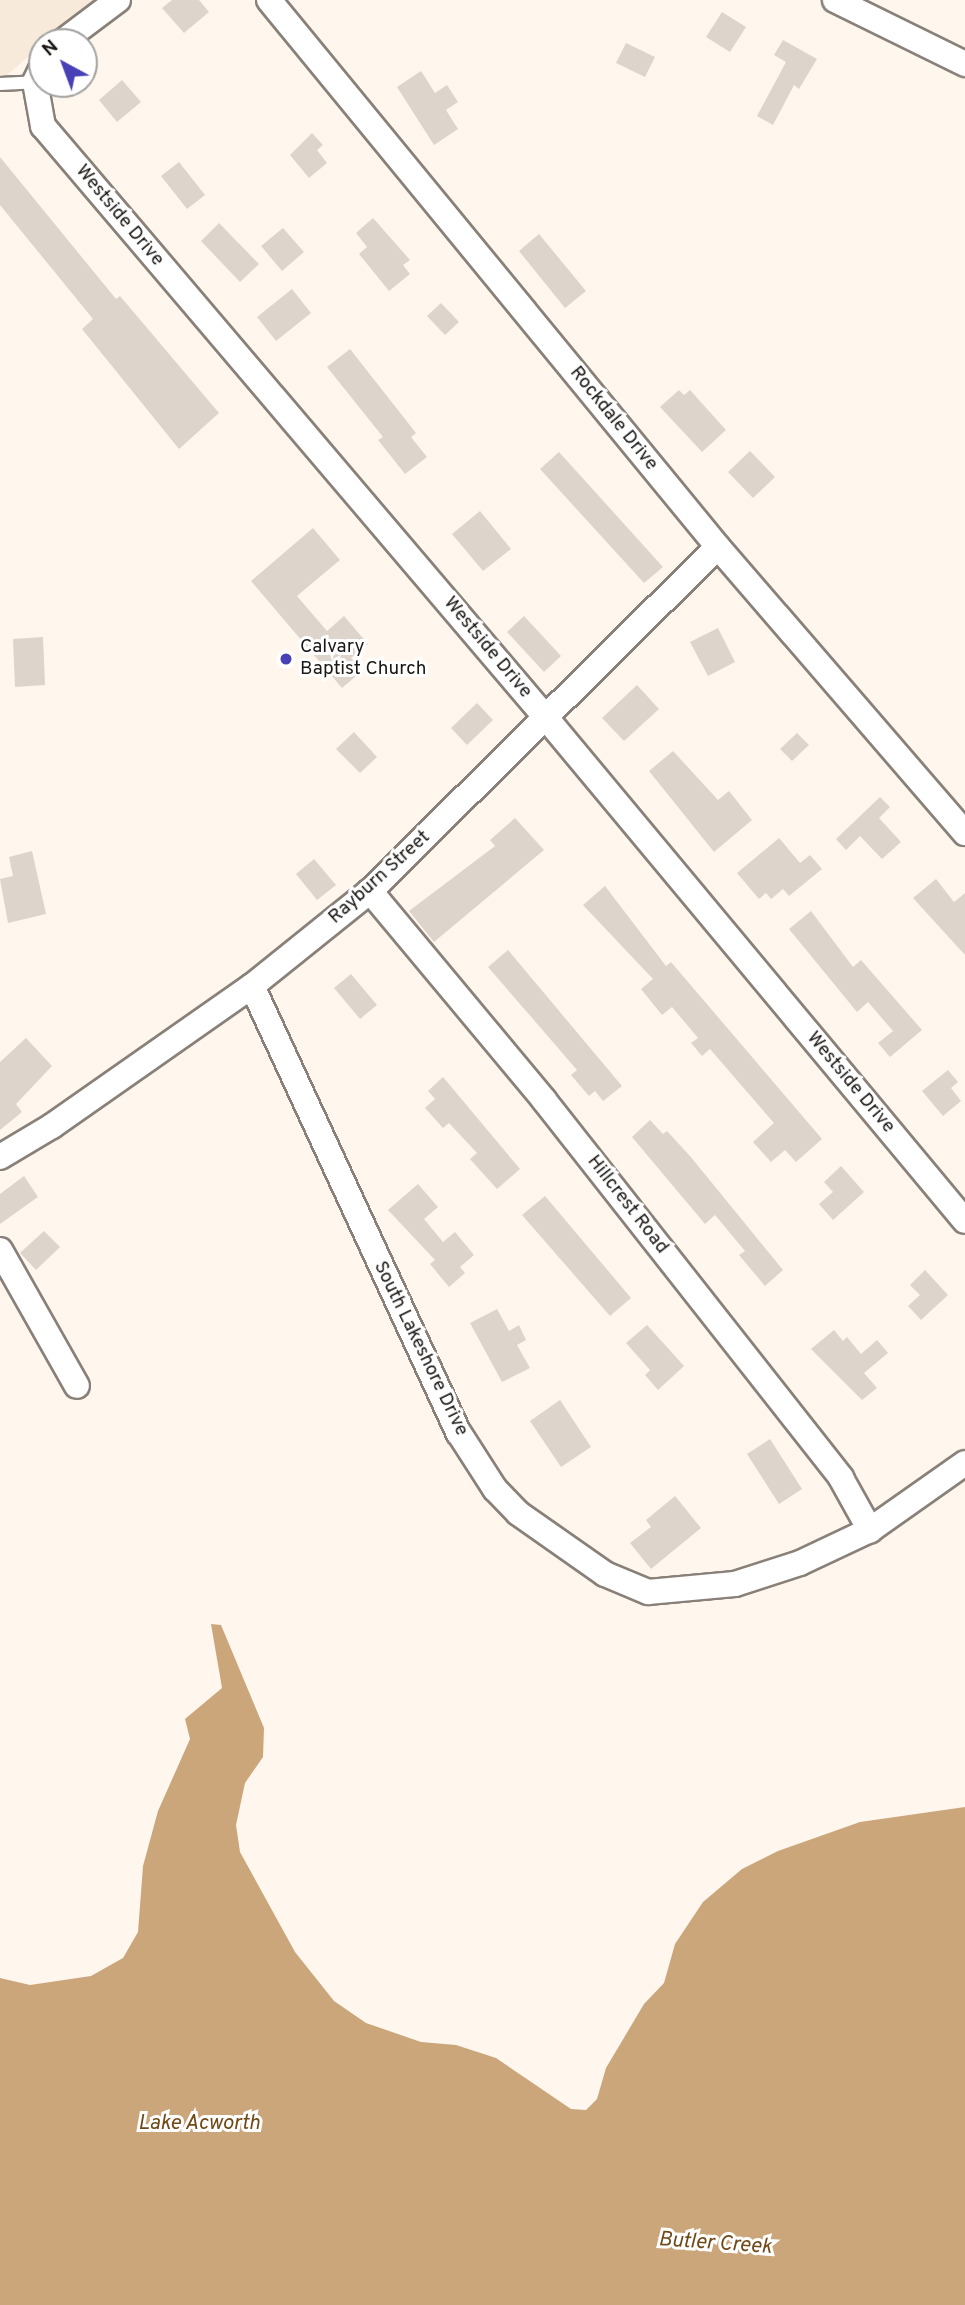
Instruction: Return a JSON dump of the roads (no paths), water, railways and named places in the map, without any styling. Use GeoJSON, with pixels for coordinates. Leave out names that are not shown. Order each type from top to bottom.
{"type":"FeatureCollection","features":[{"type":"Feature","properties":{"kind":"street"},"geometry":{"type":"LineString","coordinates":[[81,28],[118,0]]}},
{"type":"Feature","properties":{"kind":"street","name":"Rockdale Drive"},"geometry":{"type":"LineString","coordinates":[[268,0],[718,547],[965,833]]}},
{"type":"Feature","properties":{"kind":"street"},"geometry":{"type":"LineString","coordinates":[[835,0],[965,64]]}},
{"type":"Feature","properties":{"kind":"street","name":"Westside Drive"},"geometry":{"type":"LineString","coordinates":[[40,98],[43,126],[547,719],[965,1221]]}},
{"type":"Feature","properties":{"kind":"street","name":"Rayburn Street"},"geometry":{"type":"LineString","coordinates":[[0,1157],[52,1126],[252,986],[370,891],[547,719],[718,547]]}},
{"type":"Feature","properties":{"kind":"street","name":"Hillcrest Road"},"geometry":{"type":"LineString","coordinates":[[370,891],[544,1100],[832,1467],[870,1530]]}},
{"type":"Feature","properties":{"kind":"street","name":"South Lakeshore Drive"},"geometry":{"type":"LineString","coordinates":[[252,986],[427,1373],[495,1489],[518,1513],[605,1574],[648,1592],[735,1584],[800,1563],[870,1530],[965,1463]]}},
{"type":"Feature","properties":{"kind":"street"},"geometry":{"type":"LineString","coordinates":[[0,1250],[77,1386]]}},
{"type":"Feature","properties":{"kind":"lane"},"geometry":{"type":"LineString","coordinates":[[0,84],[28,77]]}},
{"type":"Feature","properties":{"kind":"water","name":"Lake Acworth"},"geometry":{"type":"Polygon","coordinates":[[[211,1624],[221,1625],[264,1728],[263,1757],[245,1783],[236,1825],[240,1852],[295,1952],[334,2001],[366,2023],[421,2042],[456,2045],[496,2058],[571,2109],[586,2110],[597,2099],[606,2068],[644,2004],[664,1983],[675,1944],[703,1902],[742,1869],[778,1851],[860,1822],[965,1807],[965,2305],[0,2305],[0,1978],[30,1985],[91,1976],[123,1958],[138,1932],[143,1866],[158,1811],[190,1739],[185,1719],[222,1688],[211,1624]]]}},
{"type":"Feature","properties":{"kind":"place","name":"Calvary Baptist Church"},"geometry":{"type":"Point","coordinates":[286,659]}},
{"type":"Feature","properties":{"kind":"water label","name":"Butler Creek"},"geometry":{"type":"Point","coordinates":[715,2244]}}]}
